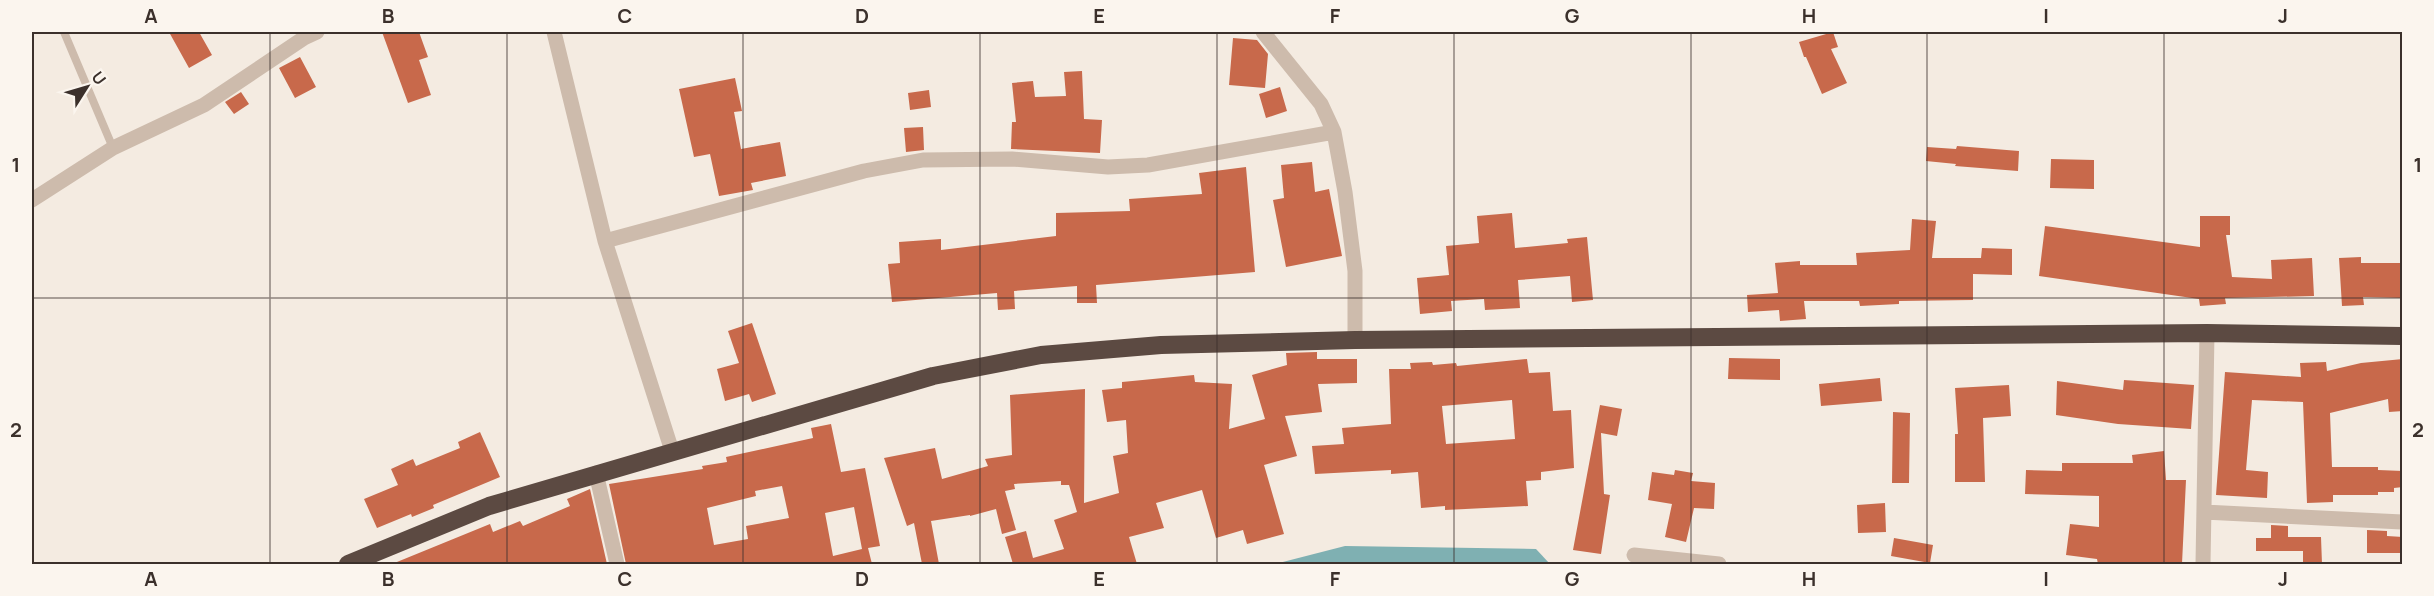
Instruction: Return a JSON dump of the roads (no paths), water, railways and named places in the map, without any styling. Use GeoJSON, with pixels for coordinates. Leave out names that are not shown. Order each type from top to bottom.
{"type":"FeatureCollection","features":[{"type":"Feature","properties":{"kind":"highway"},"geometry":{"type":"LineString","coordinates":[[348,564],[489,506],[596,473],[933,376],[1041,355],[1161,345],[1354,340],[2207,333],[2403,336]]}},
{"type":"Feature","properties":{"kind":"street"},"geometry":{"type":"LineString","coordinates":[[32,200],[113,148],[204,105],[304,38],[317,32]]}},
{"type":"Feature","properties":{"kind":"street"},"geometry":{"type":"LineString","coordinates":[[554,32],[605,241],[672,451]]}},
{"type":"Feature","properties":{"kind":"street"},"geometry":{"type":"LineString","coordinates":[[1263,32],[1321,104],[1334,132],[1345,192],[1355,271],[1354,340]]}},
{"type":"Feature","properties":{"kind":"street"},"geometry":{"type":"LineString","coordinates":[[605,241],[864,171],[923,160],[1012,159],[1108,167],[1148,165],[1334,132]]}},
{"type":"Feature","properties":{"kind":"street"},"geometry":{"type":"LineString","coordinates":[[2203,564],[2207,333]]}},
{"type":"Feature","properties":{"kind":"street"},"geometry":{"type":"LineString","coordinates":[[596,473],[617,564]]}},
{"type":"Feature","properties":{"kind":"street"},"geometry":{"type":"LineString","coordinates":[[2204,512],[2403,522]]}},
{"type":"Feature","properties":{"kind":"street"},"geometry":{"type":"LineString","coordinates":[[1634,555],[1719,564]]}},
{"type":"Feature","properties":{"kind":"lane"},"geometry":{"type":"LineString","coordinates":[[64,32],[113,148]]}},
{"type":"Feature","properties":{"kind":"water"},"geometry":{"type":"Polygon","coordinates":[[[1345,546],[1536,549],[1550,564],[1275,564],[1345,546]]]}}]}
